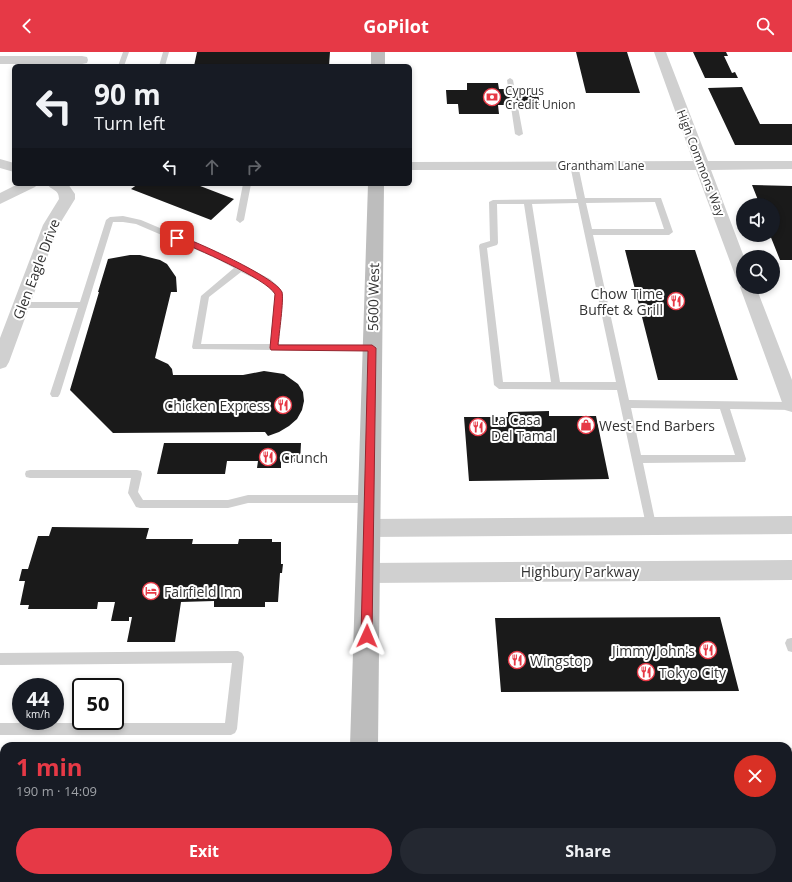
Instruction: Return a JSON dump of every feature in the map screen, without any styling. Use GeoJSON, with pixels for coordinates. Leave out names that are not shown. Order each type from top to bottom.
{"type":"FeatureCollection","features":[{"type":"Feature","properties":{"kind":"main road"},"geometry":{"type":"LineString","coordinates":[[378,52],[378,64]]}},
{"type":"Feature","properties":{"kind":"main road","name":"5600 West"},"geometry":{"type":"LineString","coordinates":[[364,742],[376,186]]}},
{"type":"Feature","properties":{"kind":"street","name":"High Commons Way"},"geometry":{"type":"LineString","coordinates":[[660,52],[736,256]]}},
{"type":"Feature","properties":{"kind":"street"},"geometry":{"type":"LineString","coordinates":[[0,60],[82,60]]}},
{"type":"Feature","properties":{"kind":"street"},"geometry":{"type":"LineString","coordinates":[[0,163],[12,167]]}},
{"type":"Feature","properties":{"kind":"street","name":"Grantham Lane"},"geometry":{"type":"LineString","coordinates":[[412,166],[792,165]]}},
{"type":"Feature","properties":{"kind":"street"},"geometry":{"type":"LineString","coordinates":[[0,199],[26,186]]}},
{"type":"Feature","properties":{"kind":"street","name":"Glen Eagle Drive"},"geometry":{"type":"LineString","coordinates":[[0,362],[54,218],[67,200],[67,194],[60,186]]}},
{"type":"Feature","properties":{"kind":"street"},"geometry":{"type":"LineString","coordinates":[[751,294],[792,406]]}},
{"type":"Feature","properties":{"kind":"street"},"geometry":{"type":"LineString","coordinates":[[369,528],[792,525]]}},
{"type":"Feature","properties":{"kind":"street","name":"Highbury Parkway"},"geometry":{"type":"LineString","coordinates":[[368,573],[792,570]]}},
{"type":"Feature","properties":{"kind":"lane"},"geometry":{"type":"LineString","coordinates":[[122,64],[126,52]]}},
{"type":"Feature","properties":{"kind":"lane"},"geometry":{"type":"LineString","coordinates":[[163,64],[166,52]]}},
{"type":"Feature","properties":{"kind":"lane"},"geometry":{"type":"LineString","coordinates":[[510,80],[519,134]]}},
{"type":"Feature","properties":{"kind":"lane"},"geometry":{"type":"LineString","coordinates":[[574,165],[650,525]]}},
{"type":"Feature","properties":{"kind":"lane"},"geometry":{"type":"LineString","coordinates":[[240,220],[246,186]]}},
{"type":"Feature","properties":{"kind":"lane"},"geometry":{"type":"LineString","coordinates":[[588,232],[669,232],[658,200],[493,202],[494,243],[483,246],[498,385],[621,386]]}},
{"type":"Feature","properties":{"kind":"lane"},"geometry":{"type":"LineString","coordinates":[[528,202],[556,386]]}},
{"type":"Feature","properties":{"kind":"lane"},"geometry":{"type":"LineString","coordinates":[[55,394],[110,220],[124,219],[138,222],[216,255],[264,279],[275,288],[278,294],[274,348]]}},
{"type":"Feature","properties":{"kind":"lane"},"geometry":{"type":"LineString","coordinates":[[240,268],[205,296],[196,347],[372,348]]}},
{"type":"Feature","properties":{"kind":"lane"},"geometry":{"type":"LineString","coordinates":[[22,305],[82,305]]}},
{"type":"Feature","properties":{"kind":"lane"},"geometry":{"type":"LineString","coordinates":[[625,404],[792,406]]}},
{"type":"Feature","properties":{"kind":"lane"},"geometry":{"type":"LineString","coordinates":[[636,459],[741,459],[724,405]]}},
{"type":"Feature","properties":{"kind":"lane"},"geometry":{"type":"LineString","coordinates":[[30,474],[137,474],[133,493],[140,504],[228,504],[248,499],[369,499]]}},
{"type":"Feature","properties":{"kind":"lane"},"geometry":{"type":"LineString","coordinates":[[0,659],[238,657],[230,729],[0,729]]}},
{"type":"Feature","properties":{"kind":"building"},"geometry":{"type":"Polygon","coordinates":[[[197,52],[330,52],[329,64],[194,64],[197,52]]]}},
{"type":"Feature","properties":{"kind":"building"},"geometry":{"type":"Polygon","coordinates":[[[576,52],[627,52],[640,93],[586,93],[576,52]]]}},
{"type":"Feature","properties":{"kind":"building"},"geometry":{"type":"Polygon","coordinates":[[[693,52],[726,52],[728,56],[724,56],[732,73],[735,72],[738,78],[705,78],[693,52]]]}},
{"type":"Feature","properties":{"kind":"building","name":"Cyprus Credit Union"},"geometry":{"type":"Polygon","coordinates":[[[467,83],[498,83],[499,89],[537,89],[540,105],[498,105],[499,114],[459,114],[458,104],[447,104],[446,90],[467,90],[467,83]]]}},
{"type":"Feature","properties":{"kind":"building"},"geometry":{"type":"Polygon","coordinates":[[[742,87],[760,124],[792,124],[792,145],[735,145],[708,88],[742,87]]]}},
{"type":"Feature","properties":{"kind":"building"},"geometry":{"type":"Polygon","coordinates":[[[752,185],[792,186],[792,260],[780,260],[780,250],[776,250],[773,242],[780,242],[780,198],[757,198],[752,185]]]}},
{"type":"Feature","properties":{"kind":"building"},"geometry":{"type":"Polygon","coordinates":[[[135,186],[200,186],[234,199],[211,220],[131,189],[135,186]]]}},
{"type":"Feature","properties":{"kind":"building"},"geometry":{"type":"Polygon","coordinates":[[[625,250],[695,250],[738,380],[658,380],[625,250]]]}},
{"type":"Feature","properties":{"kind":"building"},"geometry":{"type":"Polygon","coordinates":[[[130,255],[140,255],[160,260],[167,264],[176,277],[177,292],[171,292],[155,358],[168,364],[172,369],[173,375],[243,375],[264,371],[284,374],[298,384],[303,392],[304,401],[302,410],[297,419],[279,432],[268,436],[265,432],[113,433],[70,390],[108,259],[130,255]]]}},
{"type":"Feature","properties":{"kind":"building"},"geometry":{"type":"Polygon","coordinates":[[[549,411],[549,416],[596,416],[609,479],[469,481],[464,417],[508,417],[508,412],[549,411]]]}},
{"type":"Feature","properties":{"kind":"building"},"geometry":{"type":"Polygon","coordinates":[[[164,443],[301,443],[300,462],[281,462],[281,468],[257,468],[258,461],[227,461],[225,474],[157,474],[164,443]]]}},
{"type":"Feature","properties":{"kind":"building","name":"Fairfield Inn"},"geometry":{"type":"Polygon","coordinates":[[[52,527],[149,528],[146,539],[193,539],[192,544],[238,544],[239,539],[272,539],[272,542],[281,542],[281,564],[283,564],[282,573],[280,573],[278,602],[265,602],[265,607],[214,607],[214,601],[181,602],[175,642],[127,642],[132,617],[129,617],[129,621],[111,621],[115,602],[98,602],[97,609],[28,609],[29,605],[20,605],[25,581],[19,581],[22,569],[28,569],[38,536],[49,536],[52,527]]]}},
{"type":"Feature","properties":{"kind":"building"},"geometry":{"type":"Polygon","coordinates":[[[720,617],[739,691],[501,692],[495,618],[720,617]]]}},
{"type":"Feature","properties":{"kind":"place","name":"Cyprus Credit Union"},"geometry":{"type":"Point","coordinates":[492,97]}},
{"type":"Feature","properties":{"kind":"place","name":"Chow Time Buffet & Grill"},"geometry":{"type":"Point","coordinates":[676,301]}},
{"type":"Feature","properties":{"kind":"place","name":"Chicken Express"},"geometry":{"type":"Point","coordinates":[283,405]}},
{"type":"Feature","properties":{"kind":"place","name":"West End Barbers"},"geometry":{"type":"Point","coordinates":[586,425]}},
{"type":"Feature","properties":{"kind":"place","name":"La Casa Del Tamal"},"geometry":{"type":"Point","coordinates":[478,427]}},
{"type":"Feature","properties":{"kind":"place","name":"Crunch"},"geometry":{"type":"Point","coordinates":[268,457]}},
{"type":"Feature","properties":{"kind":"place","name":"Fairfield Inn"},"geometry":{"type":"Point","coordinates":[151,591]}},
{"type":"Feature","properties":{"kind":"place","name":"Jimmy John's"},"geometry":{"type":"Point","coordinates":[708,650]}},
{"type":"Feature","properties":{"kind":"place","name":"Wingstop"},"geometry":{"type":"Point","coordinates":[517,660]}},
{"type":"Feature","properties":{"kind":"place","name":"Tokyo City"},"geometry":{"type":"Point","coordinates":[646,672]}},
{"type":"Feature","properties":{"kind":"route"},"geometry":{"type":"LineString","coordinates":[[177,238],[216,255],[264,279],[275,288],[278,294],[274,348],[372,348],[367,636]]}}]}
